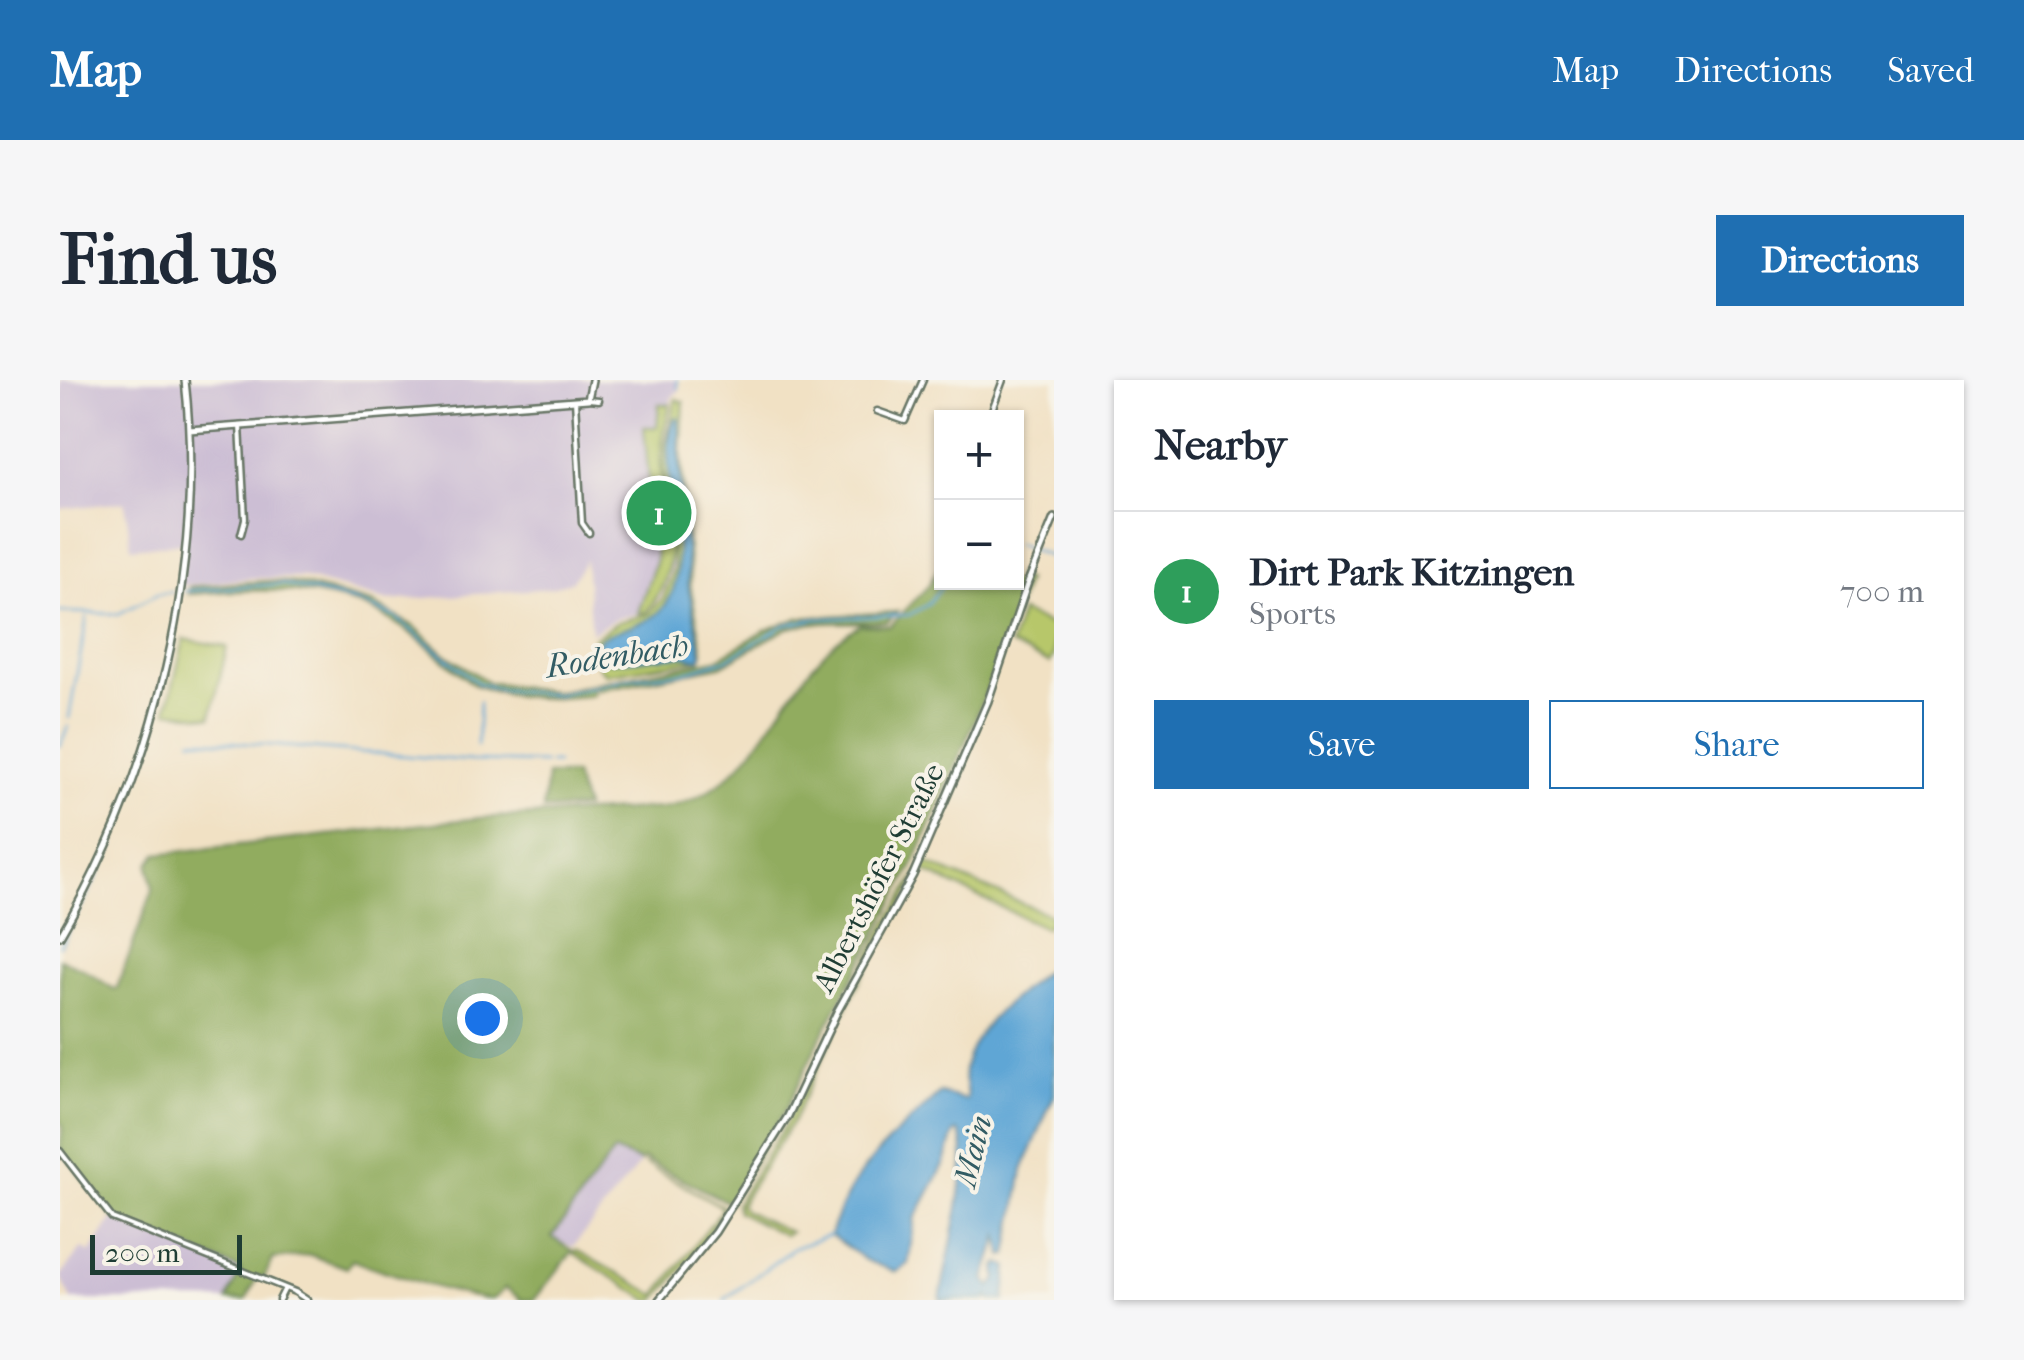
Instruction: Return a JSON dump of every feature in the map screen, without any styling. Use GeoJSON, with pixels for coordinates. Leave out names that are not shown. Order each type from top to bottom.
{"type":"FeatureCollection","features":[{"type":"Feature","properties":{"kind":"street"},"geometry":{"type":"LineString","coordinates":[[60,936],[110,839],[149,732],[167,658],[184,557],[189,430],[185,380]]}},
{"type":"Feature","properties":{"kind":"street"},"geometry":{"type":"LineString","coordinates":[[588,399],[592,380]]}},
{"type":"Feature","properties":{"kind":"street"},"geometry":{"type":"LineString","coordinates":[[877,411],[905,421],[924,380]]}},
{"type":"Feature","properties":{"kind":"street"},"geometry":{"type":"LineString","coordinates":[[992,410],[1004,380]]}},
{"type":"Feature","properties":{"kind":"street"},"geometry":{"type":"LineString","coordinates":[[575,400],[582,523],[589,533]]}},
{"type":"Feature","properties":{"kind":"street"},"geometry":{"type":"LineString","coordinates":[[189,430],[599,400]]}},
{"type":"Feature","properties":{"kind":"street"},"geometry":{"type":"LineString","coordinates":[[240,426],[245,519],[241,534]]}},
{"type":"Feature","properties":{"kind":"street","name":"Albertshöfer Straße"},"geometry":{"type":"LineString","coordinates":[[659,1300],[693,1262],[731,1208],[788,1116],[836,1012],[922,858],[988,701],[1054,518]]}},
{"type":"Feature","properties":{"kind":"street"},"geometry":{"type":"LineString","coordinates":[[60,1151],[112,1218],[307,1300]]}},
{"type":"Feature","properties":{"kind":"street"},"geometry":{"type":"LineString","coordinates":[[279,1300],[285,1288]]}},
{"type":"Feature","properties":{"kind":"shaded area"},"geometry":{"type":"Polygon","coordinates":[[[60,380],[678,380],[679,391],[672,397],[661,468],[672,567],[661,595],[647,612],[617,618],[591,633],[585,560],[572,581],[551,588],[389,601],[303,578],[254,578],[177,586],[182,543],[131,548],[125,502],[60,509],[60,380]]]}},
{"type":"Feature","properties":{"kind":"shaded area"},"geometry":{"type":"Polygon","coordinates":[[[614,1151],[641,1162],[573,1247],[552,1238],[614,1151]]]}},
{"type":"Feature","properties":{"kind":"shaded area"},"geometry":{"type":"Polygon","coordinates":[[[112,1219],[240,1271],[226,1300],[72,1300],[60,1276],[82,1248],[90,1253],[112,1219]]]}},
{"type":"Feature","properties":{"kind":"green space"},"geometry":{"type":"Polygon","coordinates":[[[676,399],[684,402],[681,452],[691,589],[703,650],[701,659],[606,674],[598,666],[594,638],[618,622],[648,614],[663,598],[674,568],[663,467],[676,399]]]}},
{"type":"Feature","properties":{"kind":"green space"},"geometry":{"type":"Polygon","coordinates":[[[659,404],[670,404],[661,460],[669,560],[658,595],[646,612],[638,613],[656,560],[644,427],[657,427],[659,404]]]}},
{"type":"Feature","properties":{"kind":"green space"},"geometry":{"type":"Polygon","coordinates":[[[934,576],[934,590],[1023,590],[987,691],[915,862],[787,1108],[729,1203],[643,1159],[641,1162],[614,1151],[552,1237],[573,1251],[534,1300],[522,1300],[505,1288],[492,1299],[464,1295],[352,1260],[347,1268],[310,1255],[273,1259],[264,1278],[258,1276],[246,1300],[227,1300],[241,1270],[113,1217],[60,1148],[60,959],[117,988],[153,890],[149,864],[157,854],[479,818],[661,808],[696,798],[724,779],[748,755],[809,670],[832,645],[860,625],[890,626],[934,576]]]}},
{"type":"Feature","properties":{"kind":"green space"},"geometry":{"type":"Polygon","coordinates":[[[272,581],[299,584],[374,604],[415,627],[445,654],[488,682],[557,692],[593,684],[593,695],[533,697],[473,684],[400,626],[351,602],[270,590],[189,594],[190,587],[272,581]]]}},
{"type":"Feature","properties":{"kind":"green space"},"geometry":{"type":"Polygon","coordinates":[[[897,612],[887,622],[812,623],[788,628],[720,666],[597,690],[596,683],[717,659],[766,630],[799,618],[897,612]]]}},
{"type":"Feature","properties":{"kind":"green space"},"geometry":{"type":"Polygon","coordinates":[[[1021,612],[1054,627],[1054,655],[1050,663],[1010,645],[1021,612]]]}},
{"type":"Feature","properties":{"kind":"green space"},"geometry":{"type":"Polygon","coordinates":[[[184,639],[227,647],[211,717],[167,711],[184,639]]]}},
{"type":"Feature","properties":{"kind":"green space"},"geometry":{"type":"Polygon","coordinates":[[[547,775],[574,775],[585,808],[543,810],[547,775]]]}},
{"type":"Feature","properties":{"kind":"green space"},"geometry":{"type":"Polygon","coordinates":[[[924,862],[1050,915],[1052,920],[1045,928],[922,870],[856,988],[793,1121],[740,1205],[790,1232],[784,1235],[738,1212],[736,1204],[785,1125],[880,935],[924,862]]]}},
{"type":"Feature","properties":{"kind":"green space"},"geometry":{"type":"Polygon","coordinates":[[[644,1163],[725,1208],[704,1243],[656,1300],[649,1300],[573,1253],[576,1250],[656,1295],[721,1206],[644,1163]]]}},
{"type":"Feature","properties":{"kind":"water"},"geometry":{"type":"Polygon","coordinates":[[[675,418],[679,418],[689,590],[702,654],[700,659],[683,656],[608,662],[600,656],[601,638],[652,617],[671,595],[677,573],[677,548],[668,466],[675,418]]]}},
{"type":"Feature","properties":{"kind":"water","name":"Main"},"geometry":{"type":"Polygon","coordinates":[[[1054,964],[1054,1095],[1023,1170],[1008,1255],[1003,1256],[999,1236],[985,1279],[991,1287],[997,1279],[996,1267],[1000,1263],[1008,1267],[1005,1300],[991,1300],[988,1296],[986,1300],[940,1300],[961,1186],[963,1162],[958,1131],[915,1219],[908,1264],[896,1272],[865,1260],[830,1235],[849,1191],[889,1141],[940,1093],[966,1100],[964,1070],[978,1037],[1000,1010],[1054,964]]]}},
{"type":"Feature","properties":{"kind":"waterway"},"geometry":{"type":"LineString","coordinates":[[677,380],[678,388]]}},
{"type":"Feature","properties":{"kind":"waterway","name":"Rodenbach"},"geometry":{"type":"LineString","coordinates":[[1024,547],[1054,558]]}},
{"type":"Feature","properties":{"kind":"waterway","name":"Rodenbach"},"geometry":{"type":"LineString","coordinates":[[184,591],[282,584],[355,601],[395,617],[478,683],[555,695],[630,678],[685,672],[725,660],[785,625],[814,619],[909,615],[927,605],[939,590]]}},
{"type":"Feature","properties":{"kind":"waterway","name":"Rodenbach"},"geometry":{"type":"LineString","coordinates":[[60,612],[118,614],[157,594],[172,592]]}},
{"type":"Feature","properties":{"kind":"waterway"},"geometry":{"type":"LineString","coordinates":[[69,718],[87,618]]}},
{"type":"Feature","properties":{"kind":"waterway"},"geometry":{"type":"LineString","coordinates":[[477,746],[479,702]]}},
{"type":"Feature","properties":{"kind":"waterway"},"geometry":{"type":"LineString","coordinates":[[60,746],[68,726]]}},
{"type":"Feature","properties":{"kind":"waterway"},"geometry":{"type":"LineString","coordinates":[[191,739],[544,763]]}},
{"type":"Feature","properties":{"kind":"waterway"},"geometry":{"type":"LineString","coordinates":[[549,763],[557,763]]}},
{"type":"Feature","properties":{"kind":"waterway"},"geometry":{"type":"LineString","coordinates":[[60,946],[114,844]]}},
{"type":"Feature","properties":{"kind":"waterway"},"geometry":{"type":"LineString","coordinates":[[724,1300],[794,1248],[830,1235]]}},
{"type":"Feature","properties":{"kind":"place","name":"Dirt Park Kitzingen"},"geometry":{"type":"Point","coordinates":[659,513]}}]}
